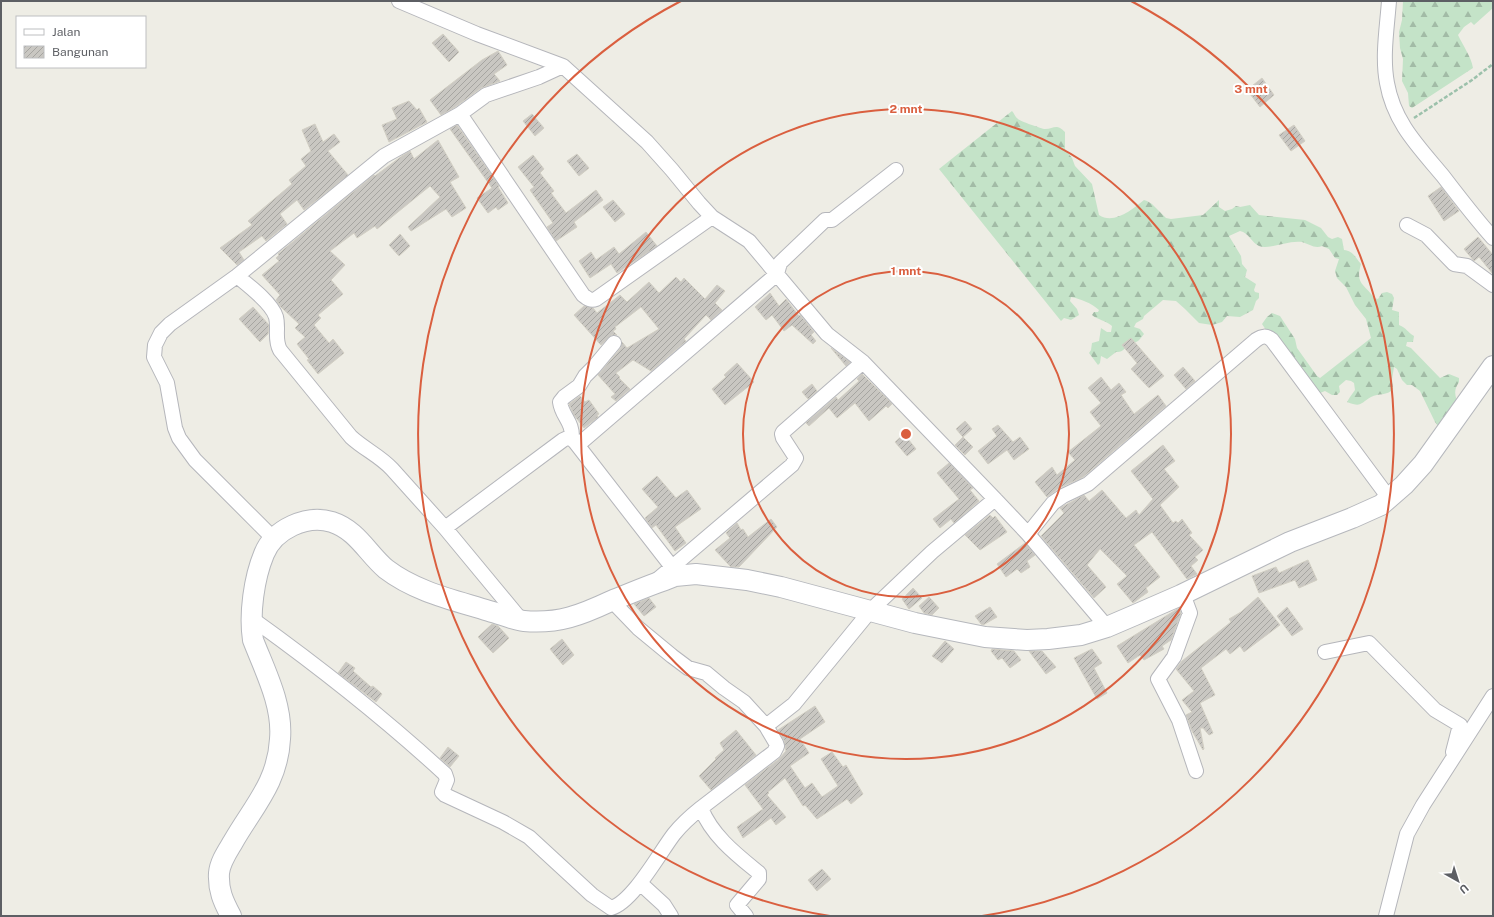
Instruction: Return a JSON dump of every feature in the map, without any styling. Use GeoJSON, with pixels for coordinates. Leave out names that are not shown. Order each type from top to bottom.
{"type":"FeatureCollection","features":[{"type":"Feature","properties":{"kind":"street"},"geometry":{"type":"LineString","coordinates":[[399,1],[477,34],[563,66],[647,142],[712,217],[749,241],[827,334],[863,362],[995,499],[1028,534],[1107,627]]}},
{"type":"Feature","properties":{"kind":"street"},"geometry":{"type":"LineString","coordinates":[[1389,1],[1386,53],[1387,82],[1389,93],[1402,126],[1410,138],[1493,238]]}},
{"type":"Feature","properties":{"kind":"street"},"geometry":{"type":"LineString","coordinates":[[274,539],[195,460],[179,438],[175,428],[167,383],[154,357],[155,345],[161,333],[170,324],[237,276],[384,156],[460,114],[486,95],[539,77],[563,66]]}},
{"type":"Feature","properties":{"kind":"street"},"geometry":{"type":"LineString","coordinates":[[460,114],[587,299],[596,299],[712,217]]}},
{"type":"Feature","properties":{"kind":"street"},"geometry":{"type":"LineString","coordinates":[[575,442],[777,274],[780,263],[825,220],[832,220],[896,170]]}},
{"type":"Feature","properties":{"kind":"street"},"geometry":{"type":"LineString","coordinates":[[1407,225],[1426,235],[1454,264],[1467,266],[1493,285]]}},
{"type":"Feature","properties":{"kind":"street"},"geometry":{"type":"LineString","coordinates":[[237,276],[272,310],[276,321],[277,344],[280,350],[346,431],[356,442],[385,462],[445,528],[522,621]]}},
{"type":"Feature","properties":{"kind":"street"},"geometry":{"type":"LineString","coordinates":[[1028,534],[1053,503],[1063,496],[1088,484],[1256,340],[1267,336],[1272,340],[1389,498]]}},
{"type":"Feature","properties":{"kind":"street"},"geometry":{"type":"LineString","coordinates":[[575,442],[572,427],[560,407],[560,402],[564,397],[579,386],[585,376],[614,343]]}},
{"type":"Feature","properties":{"kind":"street"},"geometry":{"type":"LineString","coordinates":[[650,585],[792,465],[796,458],[783,438],[783,432],[863,362]]}},
{"type":"Feature","properties":{"kind":"street"},"geometry":{"type":"LineString","coordinates":[[231,916],[221,897],[219,872],[221,864],[240,828],[269,784],[275,767],[281,728],[271,686],[254,640],[251,618],[259,568],[264,552],[274,539],[296,523],[307,520],[332,522],[352,533],[381,564],[411,584],[435,594],[522,621],[539,622],[564,620],[579,616],[650,585],[675,576],[696,574],[725,576],[781,587],[915,623],[974,636],[996,639],[1048,639],[1081,635],[1107,627],[1183,594],[1290,542],[1369,511],[1389,498],[1423,464],[1493,366]]}},
{"type":"Feature","properties":{"kind":"street"},"geometry":{"type":"LineString","coordinates":[[445,528],[567,437],[575,442],[672,567]]}},
{"type":"Feature","properties":{"kind":"street"},"geometry":{"type":"LineString","coordinates":[[766,726],[794,704],[871,610],[932,552],[995,499]]}},
{"type":"Feature","properties":{"kind":"street"},"geometry":{"type":"LineString","coordinates":[[1183,594],[1190,613],[1174,657],[1158,679],[1179,720],[1196,771]]}},
{"type":"Feature","properties":{"kind":"street"},"geometry":{"type":"LineString","coordinates":[[251,618],[290,646],[415,746],[445,774],[447,780],[442,792],[445,795],[503,822],[529,837],[592,895],[612,908],[619,906],[640,883],[674,834],[688,819],[774,752],[777,746],[766,726],[744,702],[706,673],[688,668],[638,628],[612,601]]}},
{"type":"Feature","properties":{"kind":"street"},"geometry":{"type":"LineString","coordinates":[[1325,652],[1369,643],[1435,710],[1460,725],[1450,764]]}},
{"type":"Feature","properties":{"kind":"street"},"geometry":{"type":"LineString","coordinates":[[1386,916],[1407,834],[1493,696]]}},
{"type":"Feature","properties":{"kind":"street"},"geometry":{"type":"LineString","coordinates":[[701,808],[707,820],[726,845],[759,873],[759,879],[737,905],[746,916]]}},
{"type":"Feature","properties":{"kind":"street"},"geometry":{"type":"LineString","coordinates":[[640,883],[664,905],[671,916]]}},
{"type":"Feature","properties":{"kind":"path"},"geometry":{"type":"LineString","coordinates":[[1402,126],[1472,80],[1493,64]]}},
{"type":"Feature","properties":{"kind":"green space"},"geometry":{"type":"Polygon","coordinates":[[[1403,1],[1493,1],[1493,8],[1474,25],[1471,22],[1464,27],[1458,35],[1469,55],[1473,68],[1412,108],[1409,106],[1408,93],[1402,81],[1403,59],[1400,48],[1399,32],[1402,20],[1403,1]]]}},
{"type":"Feature","properties":{"kind":"green space"},"geometry":{"type":"Polygon","coordinates":[[[1012,111],[1017,118],[1027,123],[1045,129],[1057,127],[1065,132],[1065,149],[1072,158],[1075,166],[1092,184],[1099,215],[1105,218],[1123,215],[1144,200],[1152,204],[1166,218],[1171,219],[1203,215],[1219,200],[1219,207],[1225,211],[1236,206],[1240,207],[1250,205],[1259,215],[1305,220],[1321,228],[1328,237],[1332,239],[1338,237],[1342,239],[1344,250],[1352,253],[1361,264],[1359,271],[1360,280],[1374,298],[1378,299],[1382,293],[1387,292],[1392,294],[1394,298],[1392,310],[1399,312],[1399,325],[1404,327],[1414,336],[1413,342],[1407,342],[1406,346],[1411,348],[1440,378],[1449,374],[1459,378],[1455,394],[1459,406],[1443,432],[1435,422],[1420,391],[1412,385],[1407,385],[1402,380],[1397,369],[1394,367],[1392,379],[1393,389],[1386,394],[1371,397],[1358,405],[1347,402],[1355,390],[1354,383],[1346,380],[1339,386],[1340,392],[1337,395],[1332,395],[1325,391],[1320,393],[1318,397],[1266,330],[1262,324],[1267,317],[1272,313],[1280,316],[1295,339],[1297,348],[1320,378],[1371,338],[1366,319],[1355,305],[1346,287],[1337,278],[1335,271],[1339,259],[1335,258],[1329,249],[1322,246],[1314,247],[1302,242],[1291,242],[1263,247],[1257,245],[1246,234],[1240,231],[1229,236],[1241,256],[1242,264],[1247,270],[1245,277],[1256,284],[1254,290],[1255,292],[1259,293],[1259,298],[1256,301],[1253,310],[1240,317],[1227,316],[1222,322],[1212,325],[1199,323],[1176,301],[1163,300],[1144,316],[1143,319],[1136,323],[1134,327],[1140,329],[1144,334],[1140,339],[1131,343],[1122,351],[1116,352],[1107,359],[1101,356],[1100,363],[1098,365],[1089,353],[1092,343],[1099,341],[1101,328],[1107,332],[1111,332],[1112,326],[1092,315],[1094,312],[1098,312],[1099,310],[1086,302],[1071,297],[1070,301],[1077,309],[1079,315],[1071,320],[1064,318],[1061,321],[939,169],[1012,111]]]}},
{"type":"Feature","properties":{"kind":"building"},"geometry":{"type":"Polygon","coordinates":[[[443,34],[459,52],[449,62],[432,43],[443,34]]]}},
{"type":"Feature","properties":{"kind":"building"},"geometry":{"type":"Polygon","coordinates":[[[498,51],[507,65],[494,74],[500,81],[481,88],[455,107],[441,115],[430,100],[482,60],[498,51]]]}},
{"type":"Feature","properties":{"kind":"building"},"geometry":{"type":"Polygon","coordinates":[[[1262,78],[1274,95],[1260,107],[1247,90],[1262,78]]]}},
{"type":"Feature","properties":{"kind":"building"},"geometry":{"type":"Polygon","coordinates":[[[409,101],[417,110],[419,108],[427,122],[389,142],[382,125],[397,119],[392,108],[409,101]]]}},
{"type":"Feature","properties":{"kind":"building"},"geometry":{"type":"Polygon","coordinates":[[[532,114],[544,128],[535,136],[523,121],[532,114]]]}},
{"type":"Feature","properties":{"kind":"building"},"geometry":{"type":"Polygon","coordinates":[[[315,124],[323,142],[334,134],[340,142],[328,151],[348,175],[304,210],[297,200],[280,214],[287,224],[266,241],[262,236],[239,252],[244,260],[237,265],[220,248],[252,225],[248,221],[292,184],[289,180],[306,166],[301,159],[311,151],[302,130],[315,124]]]}},
{"type":"Feature","properties":{"kind":"building"},"geometry":{"type":"Polygon","coordinates":[[[457,125],[499,186],[498,187],[508,203],[498,210],[496,207],[488,213],[477,198],[492,188],[450,129],[457,125]]]}},
{"type":"Feature","properties":{"kind":"building"},"geometry":{"type":"Polygon","coordinates":[[[1294,125],[1305,141],[1291,151],[1279,135],[1294,125]]]}},
{"type":"Feature","properties":{"kind":"building"},"geometry":{"type":"Polygon","coordinates":[[[438,140],[459,177],[450,182],[466,208],[452,217],[446,209],[411,231],[408,227],[440,197],[430,186],[377,229],[375,226],[357,238],[354,233],[330,251],[345,265],[331,280],[343,294],[318,315],[321,318],[314,325],[329,343],[333,339],[344,353],[318,374],[307,360],[309,359],[297,344],[305,337],[295,328],[299,324],[281,307],[276,300],[280,295],[262,275],[279,261],[276,258],[279,255],[278,254],[374,175],[375,176],[410,151],[414,159],[438,140]]]}},
{"type":"Feature","properties":{"kind":"building"},"geometry":{"type":"Polygon","coordinates":[[[577,154],[589,168],[579,176],[567,161],[577,154]]]}},
{"type":"Feature","properties":{"kind":"building"},"geometry":{"type":"Polygon","coordinates":[[[533,155],[544,169],[540,173],[554,191],[551,193],[566,213],[596,190],[603,200],[574,222],[577,227],[556,241],[547,227],[553,223],[530,190],[534,187],[518,167],[533,155]]]}},
{"type":"Feature","properties":{"kind":"building"},"geometry":{"type":"Polygon","coordinates":[[[1441,187],[1459,211],[1444,221],[1428,196],[1441,187]]]}},
{"type":"Feature","properties":{"kind":"building"},"geometry":{"type":"Polygon","coordinates":[[[613,200],[625,214],[615,222],[603,207],[613,200]]]}},
{"type":"Feature","properties":{"kind":"building"},"geometry":{"type":"Polygon","coordinates":[[[646,232],[657,246],[617,273],[611,264],[590,278],[579,261],[591,252],[596,260],[614,247],[619,254],[646,232]]]}},
{"type":"Feature","properties":{"kind":"building"},"geometry":{"type":"Polygon","coordinates":[[[400,234],[410,246],[399,256],[389,245],[400,234]]]}},
{"type":"Feature","properties":{"kind":"building"},"geometry":{"type":"Polygon","coordinates":[[[1478,237],[1493,255],[1493,274],[1479,257],[1474,261],[1464,249],[1478,237]]]}},
{"type":"Feature","properties":{"kind":"building"},"geometry":{"type":"Polygon","coordinates":[[[676,277],[681,282],[684,278],[705,299],[717,285],[725,291],[715,303],[722,310],[711,320],[706,315],[684,339],[686,341],[651,371],[633,360],[616,373],[630,389],[616,401],[611,397],[615,394],[598,375],[621,348],[622,342],[627,348],[659,329],[641,307],[615,327],[616,329],[613,331],[617,335],[611,335],[601,345],[574,315],[584,306],[593,308],[597,313],[620,295],[627,302],[649,282],[659,293],[676,277]]]}},
{"type":"Feature","properties":{"kind":"building"},"geometry":{"type":"Polygon","coordinates":[[[770,293],[779,306],[786,299],[799,316],[800,315],[814,332],[811,335],[816,341],[813,344],[792,325],[784,331],[772,315],[766,320],[755,307],[770,293]]]}},
{"type":"Feature","properties":{"kind":"building"},"geometry":{"type":"Polygon","coordinates":[[[253,307],[269,325],[268,334],[260,342],[239,319],[253,307]]]}},
{"type":"Feature","properties":{"kind":"building"},"geometry":{"type":"Polygon","coordinates":[[[1131,338],[1164,376],[1149,388],[1131,369],[1137,363],[1122,345],[1131,338]]]}},
{"type":"Feature","properties":{"kind":"building"},"geometry":{"type":"Polygon","coordinates":[[[831,348],[850,362],[846,366],[831,348]]]}},
{"type":"Feature","properties":{"kind":"building"},"geometry":{"type":"Polygon","coordinates":[[[737,363],[754,382],[725,405],[712,389],[726,377],[724,375],[737,363]]]}},
{"type":"Feature","properties":{"kind":"building"},"geometry":{"type":"Polygon","coordinates":[[[1183,367],[1195,381],[1186,389],[1174,375],[1183,367]]]}},
{"type":"Feature","properties":{"kind":"building"},"geometry":{"type":"Polygon","coordinates":[[[862,374],[892,404],[888,408],[886,406],[869,421],[855,403],[837,418],[829,408],[809,426],[806,423],[836,397],[838,400],[859,381],[857,379],[862,374]]]}},
{"type":"Feature","properties":{"kind":"building"},"geometry":{"type":"Polygon","coordinates":[[[1101,377],[1111,390],[1119,383],[1126,392],[1121,395],[1134,414],[1158,395],[1166,406],[1083,477],[1059,488],[1047,497],[1035,482],[1052,467],[1057,475],[1075,460],[1068,452],[1101,426],[1090,412],[1101,403],[1088,388],[1101,377]]]}},
{"type":"Feature","properties":{"kind":"building"},"geometry":{"type":"Polygon","coordinates":[[[812,384],[817,391],[808,399],[802,392],[812,384]]]}},
{"type":"Feature","properties":{"kind":"building"},"geometry":{"type":"Polygon","coordinates":[[[580,396],[585,402],[589,400],[599,414],[597,415],[598,417],[584,428],[574,415],[569,404],[580,396]]]}},
{"type":"Feature","properties":{"kind":"building"},"geometry":{"type":"Polygon","coordinates":[[[965,421],[972,429],[963,437],[956,429],[965,421]]]}},
{"type":"Feature","properties":{"kind":"building"},"geometry":{"type":"Polygon","coordinates":[[[998,425],[1013,442],[1020,437],[1029,449],[1014,460],[1007,450],[988,464],[978,451],[997,436],[992,429],[998,425]]]}},
{"type":"Feature","properties":{"kind":"building"},"geometry":{"type":"Polygon","coordinates":[[[904,434],[916,449],[907,456],[895,442],[904,434]]]}},
{"type":"Feature","properties":{"kind":"building"},"geometry":{"type":"Polygon","coordinates":[[[963,437],[973,447],[965,455],[955,445],[963,437]]]}},
{"type":"Feature","properties":{"kind":"building"},"geometry":{"type":"Polygon","coordinates":[[[1163,445],[1175,461],[1164,469],[1179,487],[1160,505],[1173,523],[1176,521],[1178,523],[1182,519],[1192,533],[1189,535],[1203,550],[1195,557],[1198,560],[1191,566],[1197,574],[1187,579],[1152,532],[1134,545],[1160,577],[1146,588],[1148,592],[1133,603],[1117,584],[1127,576],[1100,549],[1087,565],[1106,587],[1094,598],[1041,536],[1064,513],[1060,508],[1084,495],[1089,501],[1102,490],[1126,518],[1136,510],[1139,515],[1153,499],[1131,471],[1163,445]]]}},
{"type":"Feature","properties":{"kind":"building"},"geometry":{"type":"Polygon","coordinates":[[[949,463],[973,488],[970,490],[979,501],[954,523],[951,519],[940,528],[933,519],[959,499],[937,473],[949,463]]]}},
{"type":"Feature","properties":{"kind":"building"},"geometry":{"type":"Polygon","coordinates":[[[657,476],[676,498],[687,490],[701,509],[675,527],[686,543],[675,551],[656,525],[652,528],[645,518],[658,507],[642,489],[657,476]]]}},
{"type":"Feature","properties":{"kind":"building"},"geometry":{"type":"Polygon","coordinates":[[[990,515],[993,518],[995,516],[1007,532],[980,550],[965,535],[990,515]]]}},
{"type":"Feature","properties":{"kind":"building"},"geometry":{"type":"Polygon","coordinates":[[[771,519],[777,527],[739,567],[731,567],[715,550],[730,538],[726,533],[737,523],[748,537],[771,519]]]}},
{"type":"Feature","properties":{"kind":"building"},"geometry":{"type":"Polygon","coordinates":[[[1025,543],[1035,555],[1027,561],[1030,567],[1021,573],[1017,569],[1006,577],[997,564],[1025,543]]]}},
{"type":"Feature","properties":{"kind":"building"},"geometry":{"type":"Polygon","coordinates":[[[1308,560],[1317,580],[1299,588],[1295,580],[1259,593],[1252,576],[1276,567],[1279,573],[1308,560]]]}},
{"type":"Feature","properties":{"kind":"building"},"geometry":{"type":"Polygon","coordinates":[[[913,588],[922,598],[909,609],[902,599],[913,588]]]}},
{"type":"Feature","properties":{"kind":"building"},"geometry":{"type":"Polygon","coordinates":[[[929,597],[939,608],[932,615],[924,613],[919,606],[929,597]]]}},
{"type":"Feature","properties":{"kind":"building"},"geometry":{"type":"Polygon","coordinates":[[[1258,597],[1280,625],[1244,652],[1240,646],[1230,654],[1226,649],[1201,668],[1215,695],[1200,703],[1213,733],[1209,735],[1203,728],[1200,728],[1203,750],[1192,731],[1186,715],[1192,712],[1182,700],[1194,691],[1176,669],[1182,661],[1231,622],[1229,619],[1241,612],[1258,597]]]}},
{"type":"Feature","properties":{"kind":"building"},"geometry":{"type":"Polygon","coordinates":[[[649,598],[656,607],[644,616],[634,604],[649,598]]]}},
{"type":"Feature","properties":{"kind":"building"},"geometry":{"type":"Polygon","coordinates":[[[990,607],[997,617],[983,625],[975,616],[990,607]]]}},
{"type":"Feature","properties":{"kind":"building"},"geometry":{"type":"Polygon","coordinates":[[[1287,607],[1303,629],[1292,636],[1277,616],[1287,607]]]}},
{"type":"Feature","properties":{"kind":"building"},"geometry":{"type":"Polygon","coordinates":[[[1179,608],[1181,613],[1171,640],[1162,646],[1164,649],[1144,660],[1140,655],[1128,663],[1117,646],[1179,608]]]}},
{"type":"Feature","properties":{"kind":"building"},"geometry":{"type":"Polygon","coordinates":[[[492,624],[498,626],[509,638],[493,653],[478,637],[492,624]]]}},
{"type":"Feature","properties":{"kind":"building"},"geometry":{"type":"Polygon","coordinates":[[[562,639],[574,655],[563,665],[550,649],[562,639]]]}},
{"type":"Feature","properties":{"kind":"building"},"geometry":{"type":"Polygon","coordinates":[[[945,641],[954,649],[942,663],[932,656],[945,641]]]}},
{"type":"Feature","properties":{"kind":"building"},"geometry":{"type":"Polygon","coordinates":[[[992,649],[1014,651],[1021,660],[1010,668],[1002,658],[998,660],[991,651],[992,649]]]}},
{"type":"Feature","properties":{"kind":"building"},"geometry":{"type":"Polygon","coordinates":[[[1092,649],[1102,663],[1094,668],[1107,693],[1097,699],[1074,658],[1092,649]]]}},
{"type":"Feature","properties":{"kind":"building"},"geometry":{"type":"Polygon","coordinates":[[[1029,651],[1042,651],[1056,667],[1046,674],[1029,651]]]}},
{"type":"Feature","properties":{"kind":"building"},"geometry":{"type":"Polygon","coordinates":[[[346,662],[355,668],[353,671],[371,687],[373,686],[382,694],[376,702],[338,673],[346,662]]]}},
{"type":"Feature","properties":{"kind":"building"},"geometry":{"type":"Polygon","coordinates":[[[815,706],[825,722],[800,739],[809,753],[790,766],[805,788],[812,783],[822,797],[838,786],[821,759],[832,752],[843,767],[846,765],[863,794],[851,804],[847,799],[817,819],[805,805],[803,806],[785,778],[768,792],[769,793],[767,795],[786,817],[776,825],[771,818],[743,838],[737,827],[763,809],[745,785],[779,759],[786,751],[784,740],[778,730],[815,706]]]}},
{"type":"Feature","properties":{"kind":"building"},"geometry":{"type":"Polygon","coordinates":[[[736,730],[756,755],[711,790],[699,776],[724,750],[720,743],[736,730]]]}},
{"type":"Feature","properties":{"kind":"building"},"geometry":{"type":"Polygon","coordinates":[[[448,747],[459,756],[450,767],[440,758],[448,747]]]}},
{"type":"Feature","properties":{"kind":"building"},"geometry":{"type":"Polygon","coordinates":[[[822,869],[831,879],[817,891],[808,880],[822,869]]]}}]}
